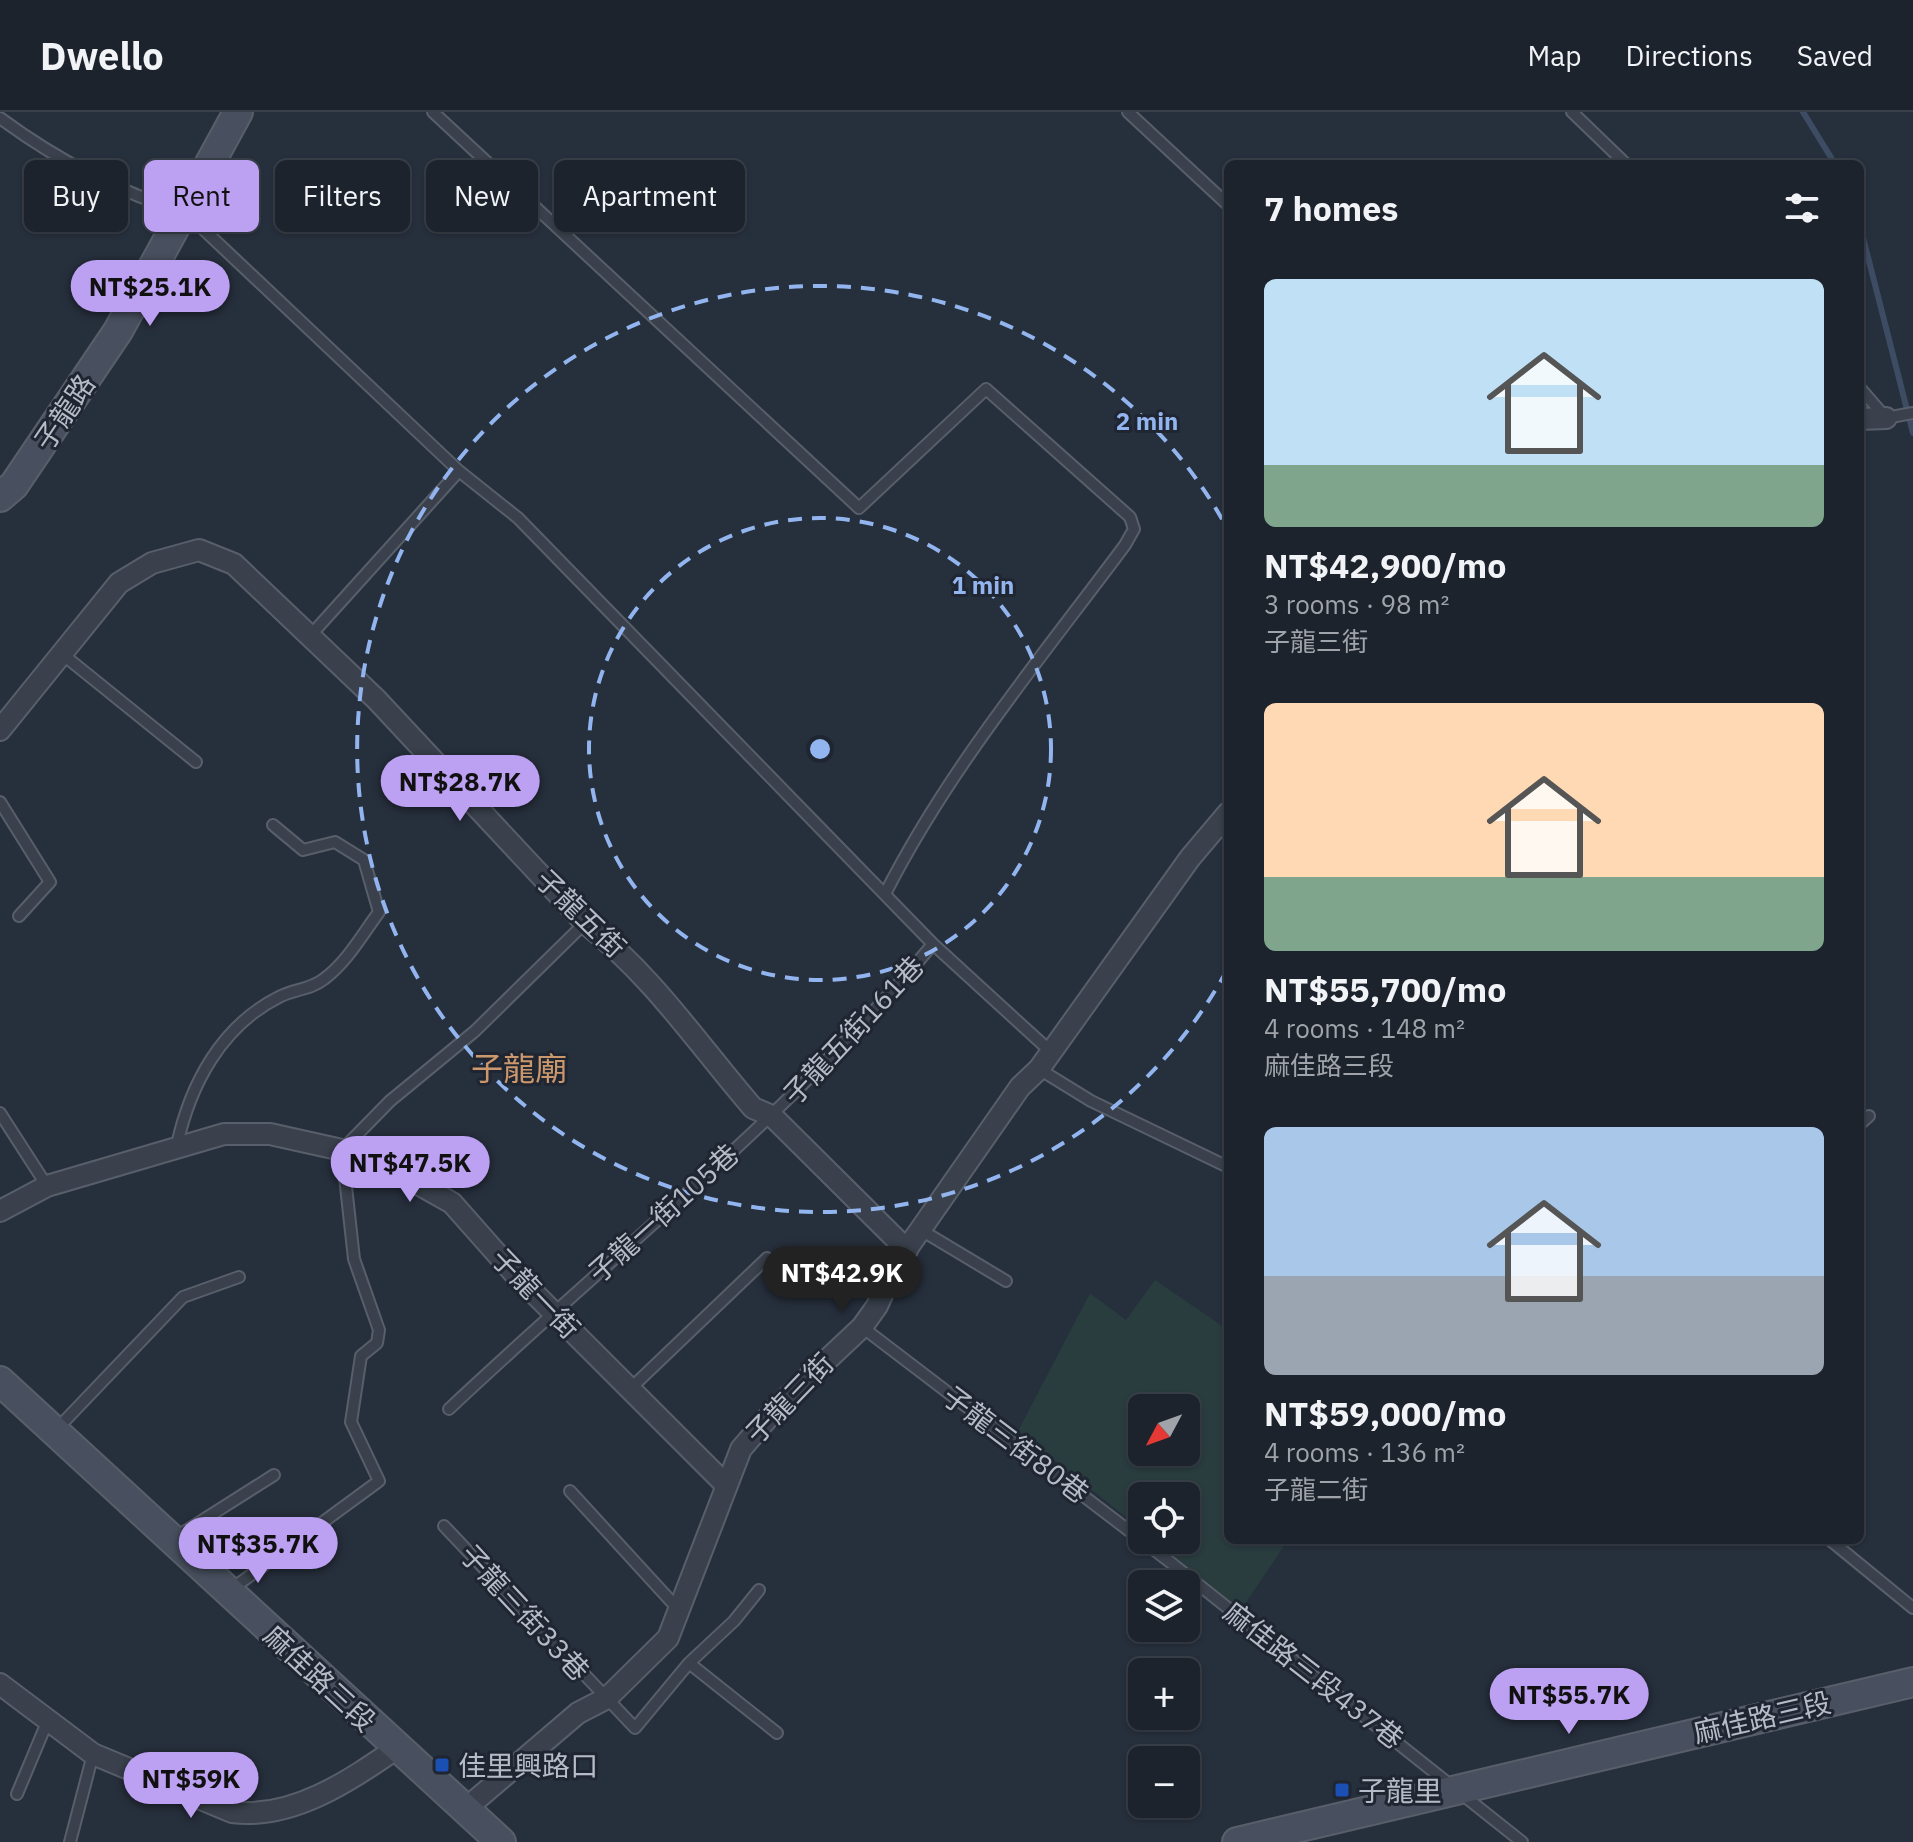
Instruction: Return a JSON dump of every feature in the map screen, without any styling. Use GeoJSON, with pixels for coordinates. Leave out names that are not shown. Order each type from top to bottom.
{"type":"FeatureCollection","features":[{"type":"Feature","properties":{"kind":"main road","name":"子龍路"},"geometry":{"type":"LineString","coordinates":[[213,160],[238,112]]}},
{"type":"Feature","properties":{"kind":"main road","name":"子龍路"},"geometry":{"type":"LineString","coordinates":[[0,497],[14,485],[76,396],[118,331],[174,232]]}},
{"type":"Feature","properties":{"kind":"main road","name":"麻佳路三段"},"geometry":{"type":"LineString","coordinates":[[0,1381],[397,1748],[480,1830]]}},
{"type":"Feature","properties":{"kind":"main road","name":"麻佳路三段"},"geometry":{"type":"LineString","coordinates":[[1237,1842],[1913,1682]]}},
{"type":"Feature","properties":{"kind":"street"},"geometry":{"type":"LineString","coordinates":[[1864,419],[1886,418]]}},
{"type":"Feature","properties":{"kind":"street","name":"子龍五街"},"geometry":{"type":"LineString","coordinates":[[0,730],[60,652],[119,583],[152,563],[199,550],[234,564],[376,699],[585,923],[625,954],[753,1108],[772,1116],[907,1250]]}},
{"type":"Feature","properties":{"kind":"street","name":"子龍三街"},"geometry":{"type":"LineString","coordinates":[[480,1830],[578,1713],[607,1698],[668,1638],[681,1612],[725,1484],[741,1449],[830,1354],[862,1327],[907,1250],[1020,1087],[1039,1069],[1190,858],[1224,818]]}},
{"type":"Feature","properties":{"kind":"street","name":"子龍一街"},"geometry":{"type":"LineString","coordinates":[[0,1211],[47,1186],[177,1145],[224,1134],[270,1134],[342,1150],[404,1176],[452,1203],[514,1273],[725,1484]]}},
{"type":"Feature","properties":{"kind":"street"},"geometry":{"type":"LineString","coordinates":[[0,1684],[93,1754],[232,1812],[254,1815],[276,1812],[350,1780],[397,1748]]}},
{"type":"Feature","properties":{"kind":"lane"},"geometry":{"type":"LineString","coordinates":[[433,112],[859,508],[986,389],[1130,517],[1134,529],[1125,545],[956,772],[909,847],[885,894]]}},
{"type":"Feature","properties":{"kind":"lane"},"geometry":{"type":"LineString","coordinates":[[1128,112],[1224,201]]}},
{"type":"Feature","properties":{"kind":"lane"},"geometry":{"type":"LineString","coordinates":[[1572,112],[1622,160]]}},
{"type":"Feature","properties":{"kind":"lane"},"geometry":{"type":"LineString","coordinates":[[1,115],[47,152],[144,200]]}},
{"type":"Feature","properties":{"kind":"lane"},"geometry":{"type":"LineString","coordinates":[[206,232],[459,471],[518,518],[933,944],[1050,1051]]}},
{"type":"Feature","properties":{"kind":"lane"},"geometry":{"type":"LineString","coordinates":[[1864,393],[1886,418],[1913,413]]}},
{"type":"Feature","properties":{"kind":"lane"},"geometry":{"type":"LineString","coordinates":[[310,636],[459,471]]}},
{"type":"Feature","properties":{"kind":"lane"},"geometry":{"type":"LineString","coordinates":[[60,652],[196,762]]}},
{"type":"Feature","properties":{"kind":"lane"},"geometry":{"type":"LineString","coordinates":[[0,802],[50,882],[19,916]]}},
{"type":"Feature","properties":{"kind":"lane"},"geometry":{"type":"LineString","coordinates":[[177,1145],[185,1111],[212,1056],[254,1012],[282,995],[308,990],[324,979],[344,961],[379,912],[364,860],[335,842],[303,850],[273,825]]}},
{"type":"Feature","properties":{"kind":"lane"},"geometry":{"type":"LineString","coordinates":[[227,1592],[379,1481],[351,1422],[361,1356],[377,1343],[379,1330],[354,1259],[342,1150],[390,1101],[475,1031],[585,923]]}},
{"type":"Feature","properties":{"kind":"lane","name":"子龍五街161巷"},"geometry":{"type":"LineString","coordinates":[[772,1116],[884,1003],[933,944]]}},
{"type":"Feature","properties":{"kind":"lane"},"geometry":{"type":"LineString","coordinates":[[1039,1069],[1091,1101],[1224,1165]]}},
{"type":"Feature","properties":{"kind":"lane"},"geometry":{"type":"LineString","coordinates":[[0,1113],[47,1186]]}},
{"type":"Feature","properties":{"kind":"lane","name":"子龍一街105巷"},"geometry":{"type":"LineString","coordinates":[[449,1409],[554,1310],[772,1116]]}},
{"type":"Feature","properties":{"kind":"lane"},"geometry":{"type":"LineString","coordinates":[[921,1230],[1006,1281]]}},
{"type":"Feature","properties":{"kind":"lane"},"geometry":{"type":"LineString","coordinates":[[629,1390],[767,1258]]}},
{"type":"Feature","properties":{"kind":"lane"},"geometry":{"type":"LineString","coordinates":[[54,1432],[183,1297],[239,1277]]}},
{"type":"Feature","properties":{"kind":"lane","name":"子龍三街80巷"},"geometry":{"type":"LineString","coordinates":[[862,1327],[1170,1562]]}},
{"type":"Feature","properties":{"kind":"lane"},"geometry":{"type":"LineString","coordinates":[[171,1540],[274,1475]]}},
{"type":"Feature","properties":{"kind":"lane"},"geometry":{"type":"LineString","coordinates":[[570,1491],[681,1612]]}},
{"type":"Feature","properties":{"kind":"lane","name":"子龍三街33巷"},"geometry":{"type":"LineString","coordinates":[[444,1526],[635,1728],[689,1663]]}},
{"type":"Feature","properties":{"kind":"lane"},"geometry":{"type":"LineString","coordinates":[[1835,1544],[1913,1608]]}},
{"type":"Feature","properties":{"kind":"lane","name":"麻佳路三段437巷"},"geometry":{"type":"LineString","coordinates":[[1170,1562],[1522,1842]]}},
{"type":"Feature","properties":{"kind":"lane"},"geometry":{"type":"LineString","coordinates":[[759,1590],[734,1621],[689,1663],[777,1733]]}},
{"type":"Feature","properties":{"kind":"lane"},"geometry":{"type":"LineString","coordinates":[[17,1794],[48,1720]]}},
{"type":"Feature","properties":{"kind":"lane"},"geometry":{"type":"LineString","coordinates":[[70,1842],[93,1754]]}},
{"type":"Feature","properties":{"kind":"shaded area"},"geometry":{"type":"Polygon","coordinates":[[[1155,1280],[1224,1327],[1224,1544],[1285,1544],[1241,1610],[1200,1577],[1200,1570],[1191,1570],[1171,1554],[1200,1554],[1200,1482],[1128,1482],[1128,1519],[1018,1431],[1090,1293],[1126,1320],[1155,1280]]]}},
{"type":"Feature","properties":{"kind":"waterway"},"geometry":{"type":"LineString","coordinates":[[1803,112],[1833,160]]}},
{"type":"Feature","properties":{"kind":"waterway"},"geometry":{"type":"LineString","coordinates":[[1864,242],[1913,433]]}},
{"type":"Feature","properties":{"kind":"place","name":"佳里興路口"},"geometry":{"type":"Point","coordinates":[442,1765]}},
{"type":"Feature","properties":{"kind":"place","name":"子龍里"},"geometry":{"type":"Point","coordinates":[1342,1790]}},
{"type":"Feature","properties":{"kind":"district","name":"子龍廟"},"geometry":{"type":"Point","coordinates":[519,1068]}}]}
